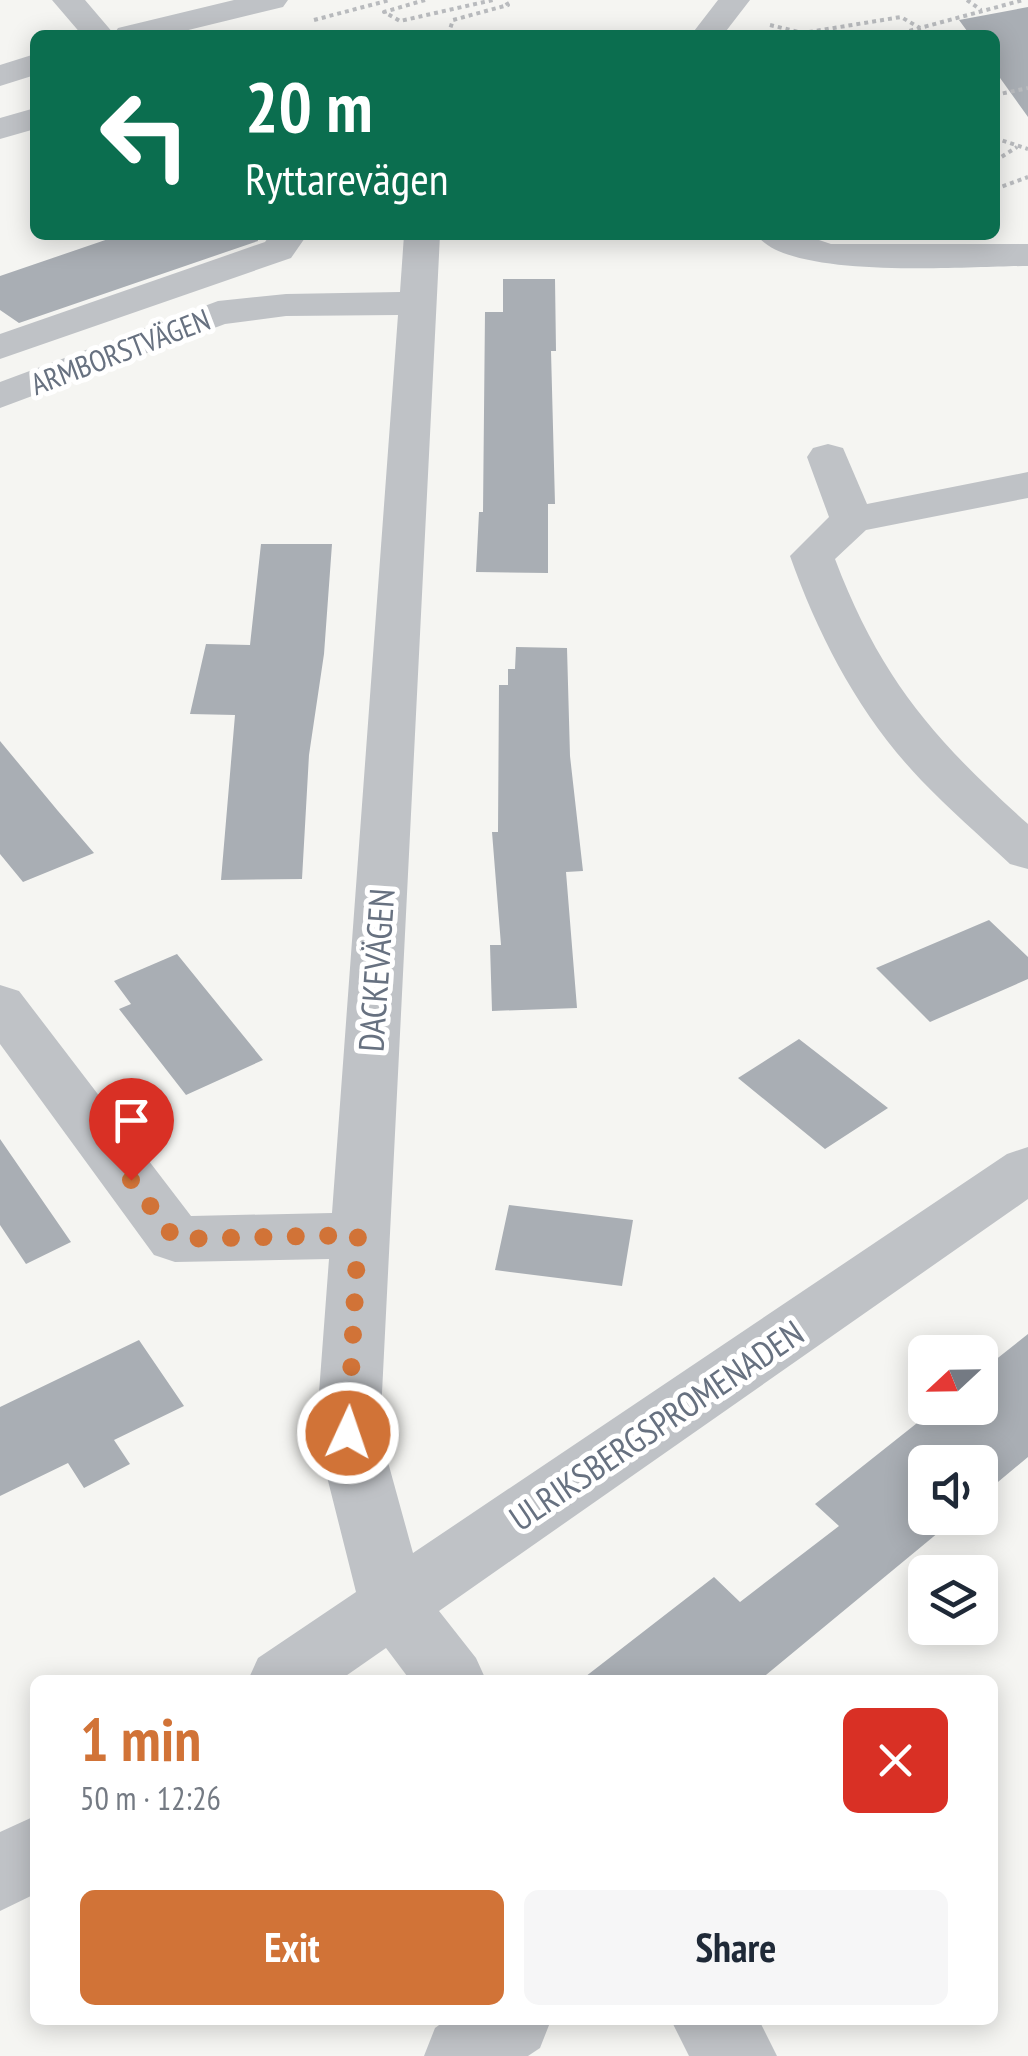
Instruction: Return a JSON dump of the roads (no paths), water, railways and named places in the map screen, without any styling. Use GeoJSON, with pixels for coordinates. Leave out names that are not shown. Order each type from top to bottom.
{"type":"FeatureCollection","features":[{"type":"Feature","properties":{"kind":"street"},"geometry":{"type":"LineString","coordinates":[[68,0],[95,30]]}},
{"type":"Feature","properties":{"kind":"street"},"geometry":{"type":"LineString","coordinates":[[149,30],[272,0]]}},
{"type":"Feature","properties":{"kind":"street"},"geometry":{"type":"LineString","coordinates":[[0,76],[30,66]]}},
{"type":"Feature","properties":{"kind":"street"},"geometry":{"type":"LineString","coordinates":[[0,128],[30,119]]}},
{"type":"Feature","properties":{"kind":"street"},"geometry":{"type":"LineString","coordinates":[[0,347],[278,250],[285,240]]}},
{"type":"Feature","properties":{"kind":"street","name":"DACKEVÄGEN"},"geometry":{"type":"LineString","coordinates":[[422,240],[348,1433],[393,1604],[447,1675]]}},
{"type":"Feature","properties":{"kind":"street"},"geometry":{"type":"LineString","coordinates":[[785,240],[805,250],[832,255],[1028,256]]}},
{"type":"Feature","properties":{"kind":"street","name":"ARMBORSTVÄGEN"},"geometry":{"type":"LineString","coordinates":[[0,396],[218,313],[286,305],[420,303]]}},
{"type":"Feature","properties":{"kind":"street"},"geometry":{"type":"LineString","coordinates":[[828,457],[852,520]]}},
{"type":"Feature","properties":{"kind":"street"},"geometry":{"type":"LineString","coordinates":[[1028,485],[852,520],[812,556],[830,608],[872,682],[934,765],[1028,852]]}},
{"type":"Feature","properties":{"kind":"street"},"geometry":{"type":"LineString","coordinates":[[0,1004],[175,1239],[358,1235]]}},
{"type":"Feature","properties":{"kind":"street","name":"ULRIKSBERGSPROMENADEN"},"geometry":{"type":"LineString","coordinates":[[291,1675],[1028,1169]]}},
{"type":"Feature","properties":{"kind":"street"},"geometry":{"type":"LineString","coordinates":[[0,1875],[30,1854]]}},
{"type":"Feature","properties":{"kind":"street"},"geometry":{"type":"LineString","coordinates":[[462,2056],[505,2025]]}},
{"type":"Feature","properties":{"kind":"street"},"geometry":{"type":"LineString","coordinates":[[714,2025],[738,2056]]}}]}
